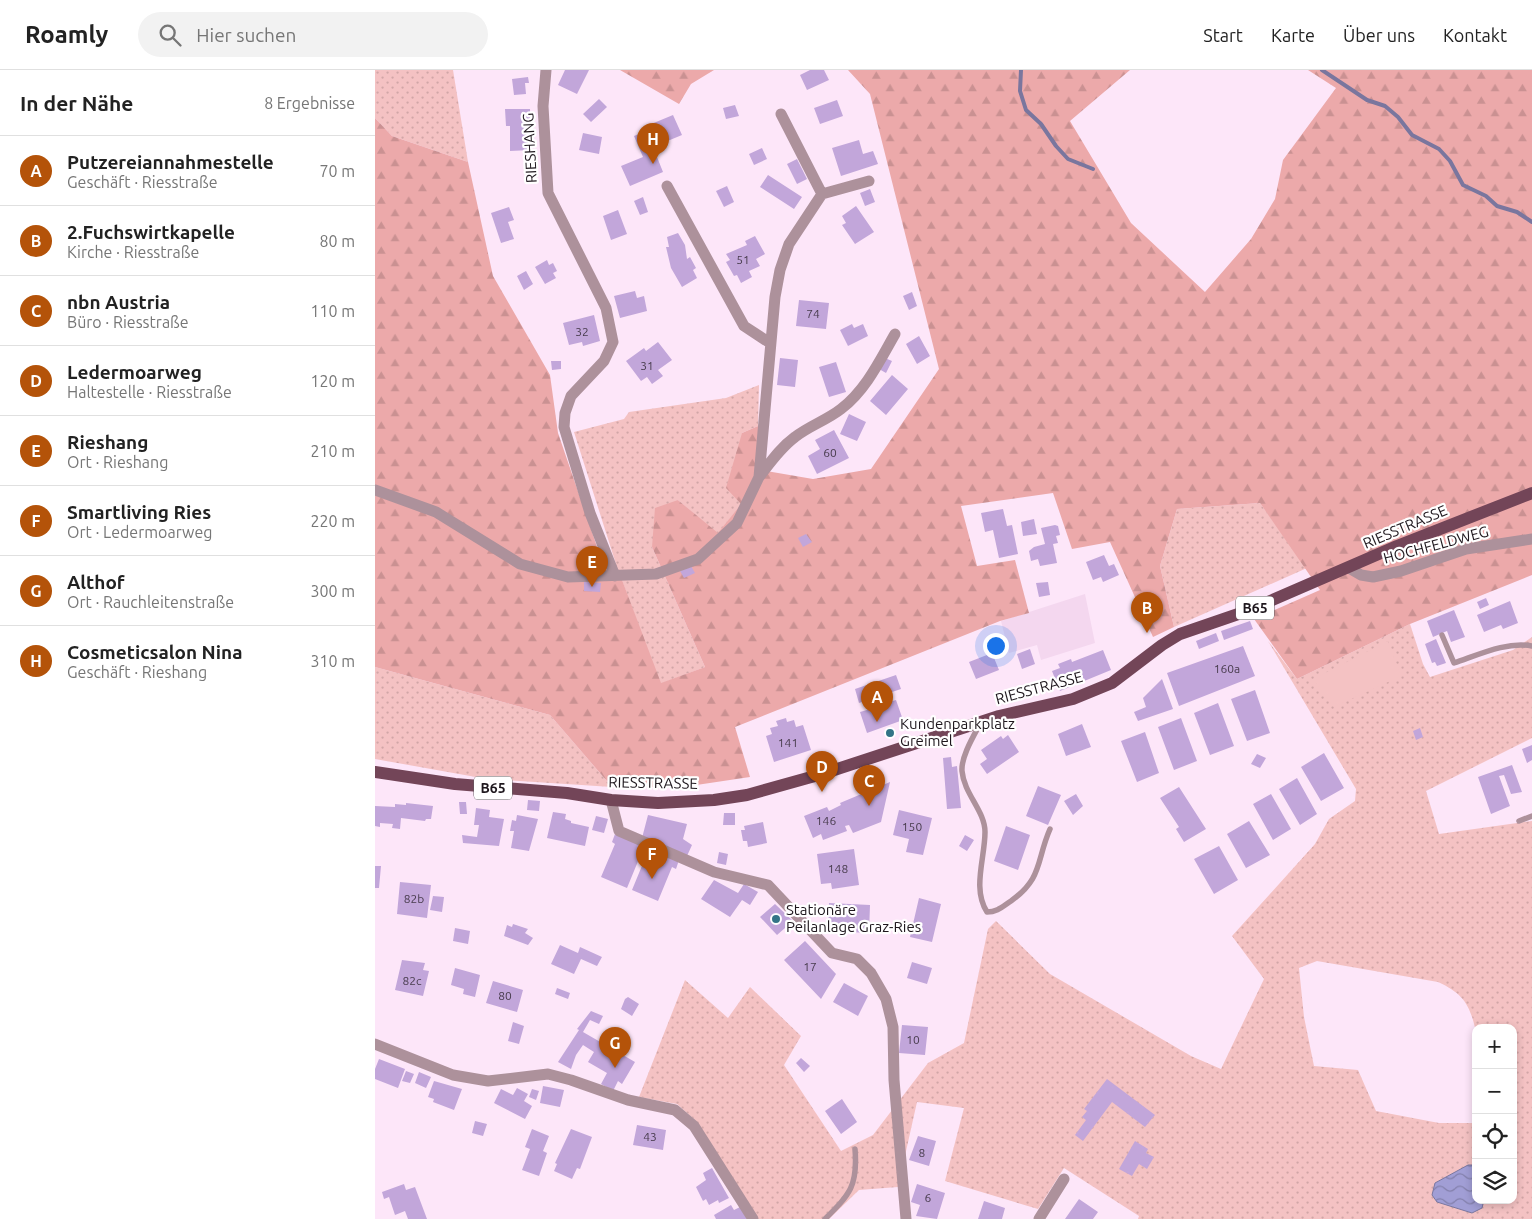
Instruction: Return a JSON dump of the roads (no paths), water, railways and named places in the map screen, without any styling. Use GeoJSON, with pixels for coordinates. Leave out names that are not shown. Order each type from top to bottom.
{"type":"FeatureCollection","features":[{"type":"Feature","properties":{"kind":"main road","name":"RIESSTRASSE"},"geometry":{"type":"LineString","coordinates":[[375,772],[455,784],[658,803],[714,800],[747,795],[822,774],[981,721],[1073,699],[1112,683],[1162,645],[1180,634],[1203,624],[1247,611],[1397,546],[1532,494]]}},
{"type":"Feature","properties":{"kind":"street","name":"RIESHANG"},"geometry":{"type":"LineString","coordinates":[[546,70],[543,106],[548,194],[606,308],[613,342],[604,361],[571,396],[565,413],[564,427],[590,513],[615,576]]}},
{"type":"Feature","properties":{"kind":"street"},"geometry":{"type":"LineString","coordinates":[[781,114],[822,194]]}},
{"type":"Feature","properties":{"kind":"street"},"geometry":{"type":"LineString","coordinates":[[759,477],[775,297],[789,244],[822,194],[869,181]]}},
{"type":"Feature","properties":{"kind":"street"},"geometry":{"type":"LineString","coordinates":[[667,186],[745,326],[770,344]]}},
{"type":"Feature","properties":{"kind":"street"},"geometry":{"type":"LineString","coordinates":[[375,490],[436,512],[520,564],[568,577],[656,574],[698,559],[737,523],[759,477],[783,447],[796,436],[842,409],[872,374],[895,334]]}},
{"type":"Feature","properties":{"kind":"street","name":"HOCHFELDWEG"},"geometry":{"type":"LineString","coordinates":[[1349,568],[1361,575],[1373,577],[1401,571],[1466,549],[1532,539]]}},
{"type":"Feature","properties":{"kind":"street"},"geometry":{"type":"LineString","coordinates":[[611,800],[619,831],[714,872],[768,885],[832,953],[857,959],[871,973],[886,999],[893,1027],[894,1080],[906,1219]]}},
{"type":"Feature","properties":{"kind":"street"},"geometry":{"type":"LineString","coordinates":[[375,1044],[453,1075],[488,1081],[548,1074],[628,1100],[675,1110],[694,1126],[754,1218]]}},
{"type":"Feature","properties":{"kind":"street"},"geometry":{"type":"LineString","coordinates":[[1039,1219],[1063,1179]]}},
{"type":"Feature","properties":{"kind":"lane"},"geometry":{"type":"LineString","coordinates":[[1442,635],[1454,663],[1505,647],[1520,644],[1532,646]]}},
{"type":"Feature","properties":{"kind":"lane"},"geometry":{"type":"LineString","coordinates":[[981,721],[970,744],[962,770],[967,792],[982,818],[985,831],[980,901],[987,912],[996,912],[1021,893],[1033,879],[1050,829]]}},
{"type":"Feature","properties":{"kind":"lane"},"geometry":{"type":"LineString","coordinates":[[1519,821],[1532,816]]}},
{"type":"Feature","properties":{"kind":"lane"},"geometry":{"type":"LineString","coordinates":[[825,1219],[848,1196],[856,1164],[855,1149]]}},
{"type":"Feature","properties":{"kind":"water"},"geometry":{"type":"Polygon","coordinates":[[[1468,1165],[1472,1165],[1472,1204],[1483,1204],[1482,1208],[1472,1213],[1437,1202],[1432,1195],[1435,1183],[1468,1165]]]}},
{"type":"Feature","properties":{"kind":"waterway"},"geometry":{"type":"LineString","coordinates":[[1021,70],[1020,91],[1026,110],[1041,124],[1056,146],[1068,159],[1093,169]]}},
{"type":"Feature","properties":{"kind":"waterway"},"geometry":{"type":"LineString","coordinates":[[1322,70],[1367,100],[1385,106],[1398,117],[1412,135],[1439,149],[1450,161],[1463,185],[1486,196],[1497,206],[1517,212],[1532,222]]}},
{"type":"Feature","properties":{"kind":"place","name":"Cosmeticsalon Nina"},"geometry":{"type":"Point","coordinates":[653,164]}},
{"type":"Feature","properties":{"kind":"place","name":"Rieshang"},"geometry":{"type":"Point","coordinates":[592,587]}},
{"type":"Feature","properties":{"kind":"place","name":"2.Fuchswirtkapelle"},"geometry":{"type":"Point","coordinates":[1147,633]}},
{"type":"Feature","properties":{"kind":"place","name":"Putzereiannahmestelle"},"geometry":{"type":"Point","coordinates":[877,722]}},
{"type":"Feature","properties":{"kind":"place","name":"Kundenparkplatz Greimel"},"geometry":{"type":"Point","coordinates":[890,733]}},
{"type":"Feature","properties":{"kind":"place","name":"Ledermoarweg"},"geometry":{"type":"Point","coordinates":[822,792]}},
{"type":"Feature","properties":{"kind":"place","name":"nbn Austria"},"geometry":{"type":"Point","coordinates":[869,806]}},
{"type":"Feature","properties":{"kind":"place","name":"Smartliving Ries"},"geometry":{"type":"Point","coordinates":[652,879]}},
{"type":"Feature","properties":{"kind":"place","name":"Stationäre Peilanlage Graz-Ries"},"geometry":{"type":"Point","coordinates":[776,919]}},
{"type":"Feature","properties":{"kind":"place","name":"Althof"},"geometry":{"type":"Point","coordinates":[615,1068]}}]}
